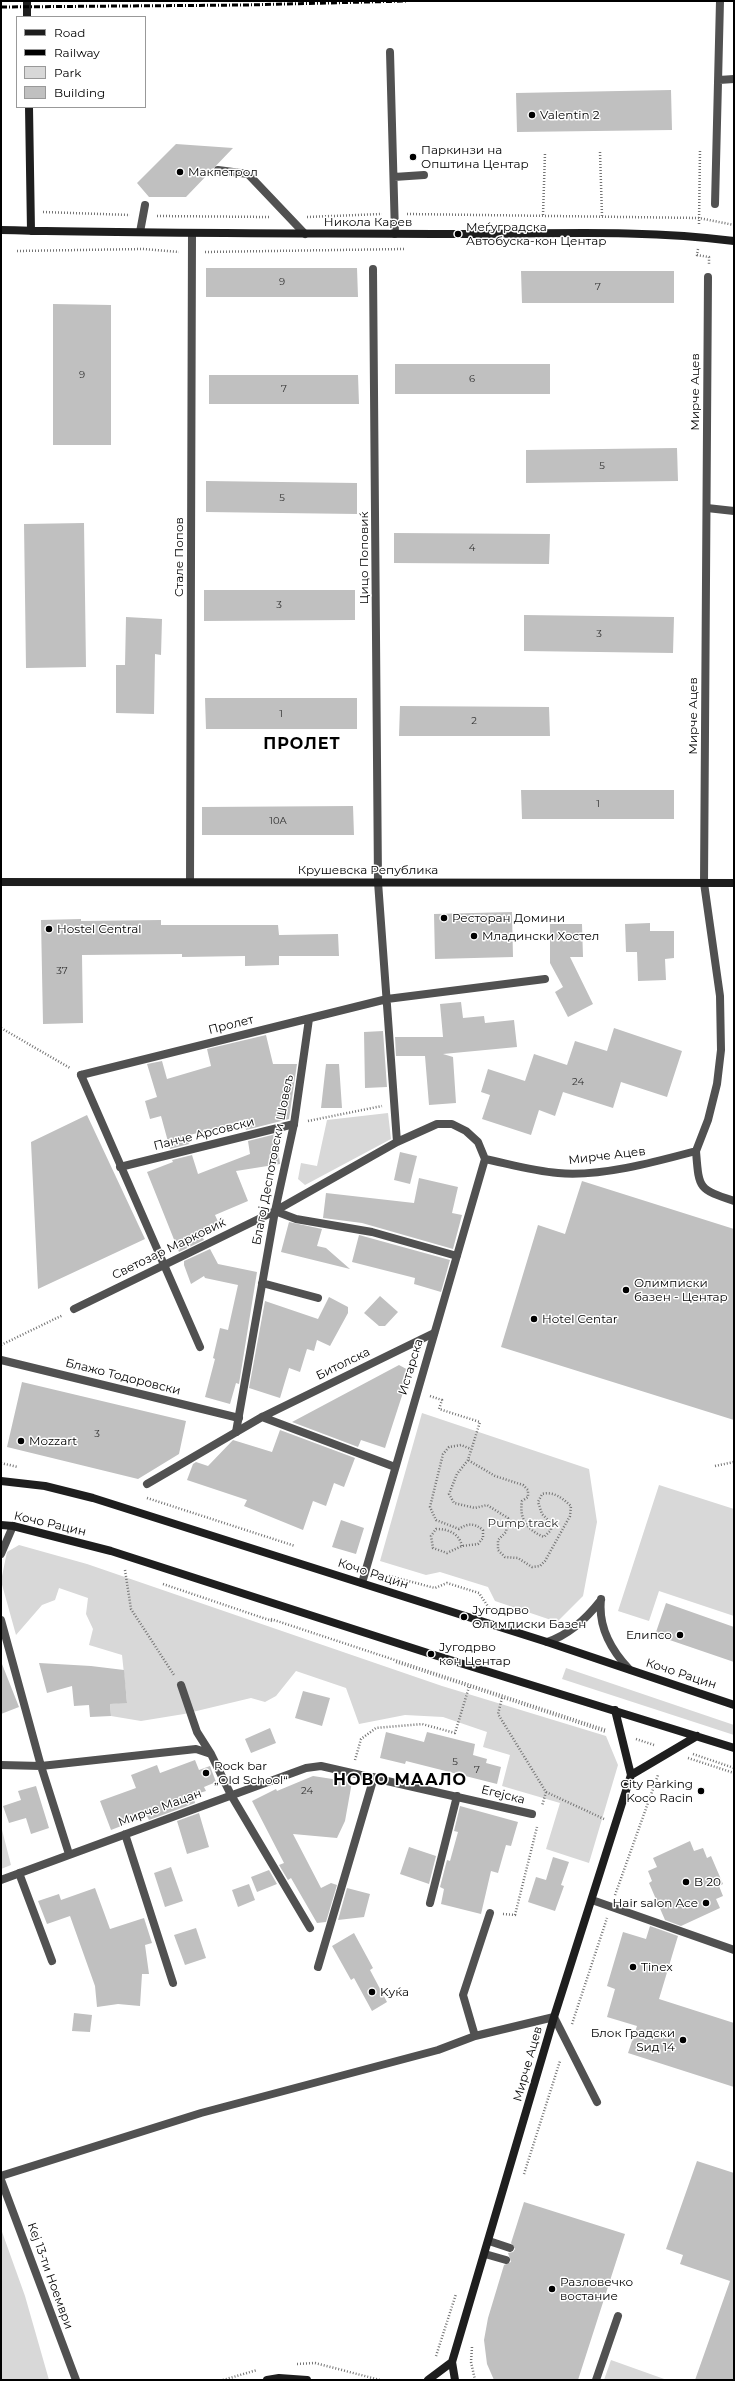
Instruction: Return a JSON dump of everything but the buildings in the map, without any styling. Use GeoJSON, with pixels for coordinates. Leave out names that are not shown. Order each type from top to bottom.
{"type":"FeatureCollection","features":[{"type":"Feature","properties":{"kind":"street"},"geometry":{"type":"LineString","coordinates":[[27,1],[27,16]]}},
{"type":"Feature","properties":{"kind":"street"},"geometry":{"type":"LineString","coordinates":[[715,204],[720,1]]}},
{"type":"Feature","properties":{"kind":"street"},"geometry":{"type":"LineString","coordinates":[[390,52],[395,234]]}},
{"type":"Feature","properties":{"kind":"street"},"geometry":{"type":"LineString","coordinates":[[719,80],[734,79]]}},
{"type":"Feature","properties":{"kind":"street"},"geometry":{"type":"LineString","coordinates":[[29,108],[31,231]]}},
{"type":"Feature","properties":{"kind":"street"},"geometry":{"type":"LineString","coordinates":[[218,170],[248,174],[305,234]]}},
{"type":"Feature","properties":{"kind":"street"},"geometry":{"type":"LineString","coordinates":[[394,177],[424,175]]}},
{"type":"Feature","properties":{"kind":"street"},"geometry":{"type":"LineString","coordinates":[[140,232],[146,205]]}},
{"type":"Feature","properties":{"kind":"street","name":"Никола Карев"},"geometry":{"type":"LineString","coordinates":[[1,230],[305,234],[646,235],[734,241]]}},
{"type":"Feature","properties":{"kind":"street","name":"Стале Попов"},"geometry":{"type":"LineString","coordinates":[[190,882],[192,233]]}},
{"type":"Feature","properties":{"kind":"street","name":"Цицо Поповиќ"},"geometry":{"type":"LineString","coordinates":[[374,269],[378,882]]}},
{"type":"Feature","properties":{"kind":"street","name":"Мирче Ацев"},"geometry":{"type":"LineString","coordinates":[[708,277],[704,883],[720,996],[721,1050],[717,1084],[708,1120],[696,1151],[701,1186],[708,1193],[734,1201]]}},
{"type":"Feature","properties":{"kind":"street"},"geometry":{"type":"LineString","coordinates":[[707,508],[734,511]]}},
{"type":"Feature","properties":{"kind":"street","name":"Крушевска Република"},"geometry":{"type":"LineString","coordinates":[[1,882],[734,883]]}},
{"type":"Feature","properties":{"kind":"street"},"geometry":{"type":"LineString","coordinates":[[378,882],[397,1142],[437,1124],[452,1124],[466,1131],[478,1142],[485,1159]]}},
{"type":"Feature","properties":{"kind":"street","name":"Пролет"},"geometry":{"type":"LineString","coordinates":[[81,1075],[387,999],[545,979]]}},
{"type":"Feature","properties":{"kind":"street","name":"Благој Деспотовски Шовељ"},"geometry":{"type":"LineString","coordinates":[[236,1432],[275,1211],[294,1124],[309,1019]]}},
{"type":"Feature","properties":{"kind":"street"},"geometry":{"type":"LineString","coordinates":[[81,1075],[200,1347]]}},
{"type":"Feature","properties":{"kind":"street","name":"Панче Арсовски"},"geometry":{"type":"LineString","coordinates":[[120,1167],[294,1124]]}},
{"type":"Feature","properties":{"kind":"street","name":"Светозар Марковиќ"},"geometry":{"type":"LineString","coordinates":[[74,1309],[275,1211],[397,1142]]}},
{"type":"Feature","properties":{"kind":"street","name":"Мирче Ацев"},"geometry":{"type":"LineString","coordinates":[[485,1159],[558,1173],[581,1172],[646,1164],[696,1151]]}},
{"type":"Feature","properties":{"kind":"street","name":"Истарска"},"geometry":{"type":"LineString","coordinates":[[362,1583],[485,1159]]}},
{"type":"Feature","properties":{"kind":"street"},"geometry":{"type":"LineString","coordinates":[[275,1211],[296,1219],[372,1232],[457,1256]]}},
{"type":"Feature","properties":{"kind":"street"},"geometry":{"type":"LineString","coordinates":[[262,1283],[318,1298]]}},
{"type":"Feature","properties":{"kind":"street","name":"Битолска"},"geometry":{"type":"LineString","coordinates":[[147,1484],[262,1417],[434,1333]]}},
{"type":"Feature","properties":{"kind":"street","name":"Блажо Тодоровски"},"geometry":{"type":"LineString","coordinates":[[1,1360],[238,1418]]}},
{"type":"Feature","properties":{"kind":"street"},"geometry":{"type":"LineString","coordinates":[[262,1417],[395,1467]]}},
{"type":"Feature","properties":{"kind":"street","name":"Кочо Рацин"},"geometry":{"type":"LineString","coordinates":[[1,1481],[45,1486],[93,1498],[547,1642],[734,1704]]}},
{"type":"Feature","properties":{"kind":"street","name":"Кочо Рацин"},"geometry":{"type":"LineString","coordinates":[[1,1525],[13,1526],[111,1551],[431,1654],[734,1748]]}},
{"type":"Feature","properties":{"kind":"street"},"geometry":{"type":"LineString","coordinates":[[1,1554],[13,1526]]}},
{"type":"Feature","properties":{"kind":"street"},"geometry":{"type":"LineString","coordinates":[[547,1642],[559,1639],[581,1622],[601,1599],[600,1610],[603,1625],[617,1656],[629,1670]]}},
{"type":"Feature","properties":{"kind":"street"},"geometry":{"type":"LineString","coordinates":[[1,1620],[41,1766],[68,1854]]}},
{"type":"Feature","properties":{"kind":"street"},"geometry":{"type":"LineString","coordinates":[[181,1685],[196,1732],[211,1754],[231,1795],[310,1928]]}},
{"type":"Feature","properties":{"kind":"street"},"geometry":{"type":"LineString","coordinates":[[614,1710],[618,1735],[631,1775],[697,1736]]}},
{"type":"Feature","properties":{"kind":"street"},"geometry":{"type":"LineString","coordinates":[[1,1765],[41,1766],[196,1749],[211,1754]]}},
{"type":"Feature","properties":{"kind":"street","name":"Мирче Мацан"},"geometry":{"type":"LineString","coordinates":[[1,1880],[68,1854],[306,1768],[321,1766],[351,1771]]}},
{"type":"Feature","properties":{"kind":"street","name":"Егејска"},"geometry":{"type":"LineString","coordinates":[[351,1771],[532,1814]]}},
{"type":"Feature","properties":{"kind":"street","name":"Мирче Ацев"},"geometry":{"type":"LineString","coordinates":[[455,2380],[452,2362],[554,2017],[631,1775]]}},
{"type":"Feature","properties":{"kind":"street"},"geometry":{"type":"LineString","coordinates":[[318,1967],[374,1777]]}},
{"type":"Feature","properties":{"kind":"street"},"geometry":{"type":"LineString","coordinates":[[430,1903],[456,1796]]}},
{"type":"Feature","properties":{"kind":"street"},"geometry":{"type":"LineString","coordinates":[[125,1834],[173,1982]]}},
{"type":"Feature","properties":{"kind":"street"},"geometry":{"type":"LineString","coordinates":[[19,1873],[52,1961]]}},
{"type":"Feature","properties":{"kind":"street"},"geometry":{"type":"LineString","coordinates":[[592,1900],[734,1950]]}},
{"type":"Feature","properties":{"kind":"street"},"geometry":{"type":"LineString","coordinates":[[475,2036],[464,1995],[490,1913]]}},
{"type":"Feature","properties":{"kind":"street"},"geometry":{"type":"LineString","coordinates":[[1,2176],[201,2113],[438,2050],[475,2036],[554,2017],[597,2102]]}},
{"type":"Feature","properties":{"kind":"street","name":"Кеј 13-ти Ноември"},"geometry":{"type":"LineString","coordinates":[[1,2180],[76,2380]]}},
{"type":"Feature","properties":{"kind":"street"},"geometry":{"type":"LineString","coordinates":[[489,2241],[510,2248]]}},
{"type":"Feature","properties":{"kind":"street"},"geometry":{"type":"LineString","coordinates":[[485,2254],[506,2260]]}},
{"type":"Feature","properties":{"kind":"street"},"geometry":{"type":"LineString","coordinates":[[596,2380],[618,2316]]}},
{"type":"Feature","properties":{"kind":"street"},"geometry":{"type":"LineString","coordinates":[[428,2380],[452,2362]]}},
{"type":"Feature","properties":{"kind":"street"},"geometry":{"type":"LineString","coordinates":[[267,2380],[307,2380]]}},
{"type":"Feature","properties":{"kind":"path"},"geometry":{"type":"LineString","coordinates":[[699,218],[700,150]]}},
{"type":"Feature","properties":{"kind":"path"},"geometry":{"type":"LineString","coordinates":[[600,152],[602,216]]}},
{"type":"Feature","properties":{"kind":"path"},"geometry":{"type":"LineString","coordinates":[[543,215],[545,153]]}},
{"type":"Feature","properties":{"kind":"path"},"geometry":{"type":"LineString","coordinates":[[374,234],[374,269]]}},
{"type":"Feature","properties":{"kind":"path"},"geometry":{"type":"LineString","coordinates":[[17,252],[143,249],[192,252],[405,249]]}},
{"type":"Feature","properties":{"kind":"path"},"geometry":{"type":"LineString","coordinates":[[691,249],[705,250]]}},
{"type":"Feature","properties":{"kind":"path"},"geometry":{"type":"LineString","coordinates":[[698,249],[697,255],[709,257]]}},
{"type":"Feature","properties":{"kind":"path"},"geometry":{"type":"LineString","coordinates":[[1,1028],[81,1075]]}},
{"type":"Feature","properties":{"kind":"path"},"geometry":{"type":"LineString","coordinates":[[294,1124],[395,1103]]}},
{"type":"Feature","properties":{"kind":"path"},"geometry":{"type":"LineString","coordinates":[[1,1345],[74,1309]]}},
{"type":"Feature","properties":{"kind":"path"},"geometry":{"type":"LineString","coordinates":[[442,1400],[439,1409],[480,1422],[468,1460],[457,1474],[449,1494],[454,1503],[474,1508],[487,1505],[508,1518],[506,1532],[498,1540],[498,1550],[505,1557],[518,1558],[532,1567],[540,1566],[545,1561],[570,1516],[571,1506],[560,1496],[549,1492],[542,1494],[538,1502],[542,1514],[551,1523],[551,1530],[544,1536],[534,1533],[524,1523],[520,1512],[522,1501],[528,1497],[528,1490],[523,1485],[495,1476],[468,1460]]}},
{"type":"Feature","properties":{"kind":"path"},"geometry":{"type":"LineString","coordinates":[[456,1535],[446,1529],[436,1529],[431,1536],[433,1548],[447,1553],[462,1546],[478,1544],[483,1538],[483,1530],[476,1524],[467,1524],[459,1529],[436,1520],[430,1507],[437,1473],[443,1454],[449,1447],[461,1445],[471,1449]]}},
{"type":"Feature","properties":{"kind":"path"},"geometry":{"type":"LineString","coordinates":[[715,1466],[734,1462]]}},
{"type":"Feature","properties":{"kind":"path"},"geometry":{"type":"LineString","coordinates":[[450,1526],[462,1546]]}},
{"type":"Feature","properties":{"kind":"path"},"geometry":{"type":"LineString","coordinates":[[118,1568],[132,1573]]}},
{"type":"Feature","properties":{"kind":"path"},"geometry":{"type":"LineString","coordinates":[[125,1570],[131,1609],[181,1685]]}},
{"type":"Feature","properties":{"kind":"path"},"geometry":{"type":"LineString","coordinates":[[155,1581],[469,1687],[672,1751],[734,1773]]}},
{"type":"Feature","properties":{"kind":"path"},"geometry":{"type":"LineString","coordinates":[[162,1582],[618,1735]]}},
{"type":"Feature","properties":{"kind":"path"},"geometry":{"type":"LineString","coordinates":[[351,1771],[361,1739],[376,1728],[422,1724],[455,1733],[469,1687]]}},
{"type":"Feature","properties":{"kind":"path"},"geometry":{"type":"LineString","coordinates":[[672,1751],[684,1751],[734,1768]]}},
{"type":"Feature","properties":{"kind":"path"},"geometry":{"type":"LineString","coordinates":[[546,1792],[608,1821]]}},
{"type":"Feature","properties":{"kind":"green space"},"geometry":{"type":"Polygon","coordinates":[[[388,1113],[391,1139],[305,1185],[298,1179],[301,1163],[317,1166],[327,1120],[388,1113]]]}},
{"type":"Feature","properties":{"kind":"green space","name":"Pump track"},"geometry":{"type":"Polygon","coordinates":[[[422,1413],[589,1469],[597,1522],[583,1596],[557,1622],[495,1601],[488,1587],[440,1572],[426,1575],[380,1561],[422,1413]]]}},
{"type":"Feature","properties":{"kind":"green space"},"geometry":{"type":"Polygon","coordinates":[[[659,1485],[734,1509],[734,1616],[659,1591],[649,1621],[618,1611],[659,1485]]]}},
{"type":"Feature","properties":{"kind":"green space"},"geometry":{"type":"Polygon","coordinates":[[[19,1545],[87,1564],[442,1686],[606,1736],[618,1765],[589,1863],[546,1849],[560,1803],[502,1786],[510,1755],[483,1747],[487,1732],[443,1717],[405,1715],[359,1724],[346,1688],[296,1671],[276,1696],[265,1702],[251,1698],[184,1714],[141,1721],[111,1716],[110,1704],[127,1702],[122,1655],[89,1645],[93,1629],[86,1614],[88,1598],[59,1588],[55,1600],[42,1605],[16,1635],[1,1581],[7,1552],[19,1545]]]}},
{"type":"Feature","properties":{"kind":"green space"},"geometry":{"type":"Polygon","coordinates":[[[566,1668],[734,1725],[734,1735],[562,1679],[566,1668]]]}},
{"type":"Feature","properties":{"kind":"green space"},"geometry":{"type":"Polygon","coordinates":[[[1,1826],[11,1865],[1,1869],[1,1826]]]}},
{"type":"Feature","properties":{"kind":"green space"},"geometry":{"type":"Polygon","coordinates":[[[1,2229],[25,2296],[49,2380],[1,2380],[1,2229]]]}},
{"type":"Feature","properties":{"kind":"green space"},"geometry":{"type":"Polygon","coordinates":[[[611,2360],[667,2380],[604,2380],[611,2360]]]}},
{"type":"Feature","properties":{"kind":"railway"},"geometry":{"type":"LineString","coordinates":[[1,7],[245,5],[408,1]]}},
{"type":"Feature","properties":{"kind":"place","name":"Valentin 2"},"geometry":{"type":"Point","coordinates":[532,115]}},
{"type":"Feature","properties":{"kind":"place","name":"Паркинзи на Општина Центар"},"geometry":{"type":"Point","coordinates":[413,157]}},
{"type":"Feature","properties":{"kind":"place","name":"Макпетрол"},"geometry":{"type":"Point","coordinates":[180,172]}},
{"type":"Feature","properties":{"kind":"place","name":"Меѓуградска Автобуска-кон Центар"},"geometry":{"type":"Point","coordinates":[458,234]}},
{"type":"Feature","properties":{"kind":"place","name":"Ресторан Домини"},"geometry":{"type":"Point","coordinates":[444,918]}},
{"type":"Feature","properties":{"kind":"place","name":"Hostel Central"},"geometry":{"type":"Point","coordinates":[49,929]}},
{"type":"Feature","properties":{"kind":"place","name":"Младински Хостел"},"geometry":{"type":"Point","coordinates":[474,936]}},
{"type":"Feature","properties":{"kind":"place","name":"Олимписки базен - Центар"},"geometry":{"type":"Point","coordinates":[626,1290]}},
{"type":"Feature","properties":{"kind":"place","name":"Hotel Centar"},"geometry":{"type":"Point","coordinates":[534,1319]}},
{"type":"Feature","properties":{"kind":"place","name":"Mozzart"},"geometry":{"type":"Point","coordinates":[21,1441]}},
{"type":"Feature","properties":{"kind":"place","name":"Југодрво Олимписки Базен"},"geometry":{"type":"Point","coordinates":[464,1617]}},
{"type":"Feature","properties":{"kind":"place","name":"Елипсо"},"geometry":{"type":"Point","coordinates":[680,1635]}},
{"type":"Feature","properties":{"kind":"place","name":"Југодрво кон Центар"},"geometry":{"type":"Point","coordinates":[431,1654]}},
{"type":"Feature","properties":{"kind":"place","name":"Rock bar „Old School“"},"geometry":{"type":"Point","coordinates":[206,1773]}},
{"type":"Feature","properties":{"kind":"place","name":"City Parking Koco Racin"},"geometry":{"type":"Point","coordinates":[701,1791]}},
{"type":"Feature","properties":{"kind":"place","name":"B 20"},"geometry":{"type":"Point","coordinates":[686,1882]}},
{"type":"Feature","properties":{"kind":"place","name":"Hair salon Ace"},"geometry":{"type":"Point","coordinates":[706,1903]}},
{"type":"Feature","properties":{"kind":"place","name":"Tinex"},"geometry":{"type":"Point","coordinates":[633,1967]}},
{"type":"Feature","properties":{"kind":"place","name":"Kуќа"},"geometry":{"type":"Point","coordinates":[372,1992]}},
{"type":"Feature","properties":{"kind":"place","name":"Блок Градски Sид 14"},"geometry":{"type":"Point","coordinates":[683,2040]}},
{"type":"Feature","properties":{"kind":"place","name":"Разловечко востание"},"geometry":{"type":"Point","coordinates":[552,2289]}},
{"type":"Feature","properties":{"kind":"district","name":"ПРОЛЕТ"},"geometry":{"type":"Point","coordinates":[302,744]}},
{"type":"Feature","properties":{"kind":"district","name":"НОВО МААЛО"},"geometry":{"type":"Point","coordinates":[400,1780]}}]}
